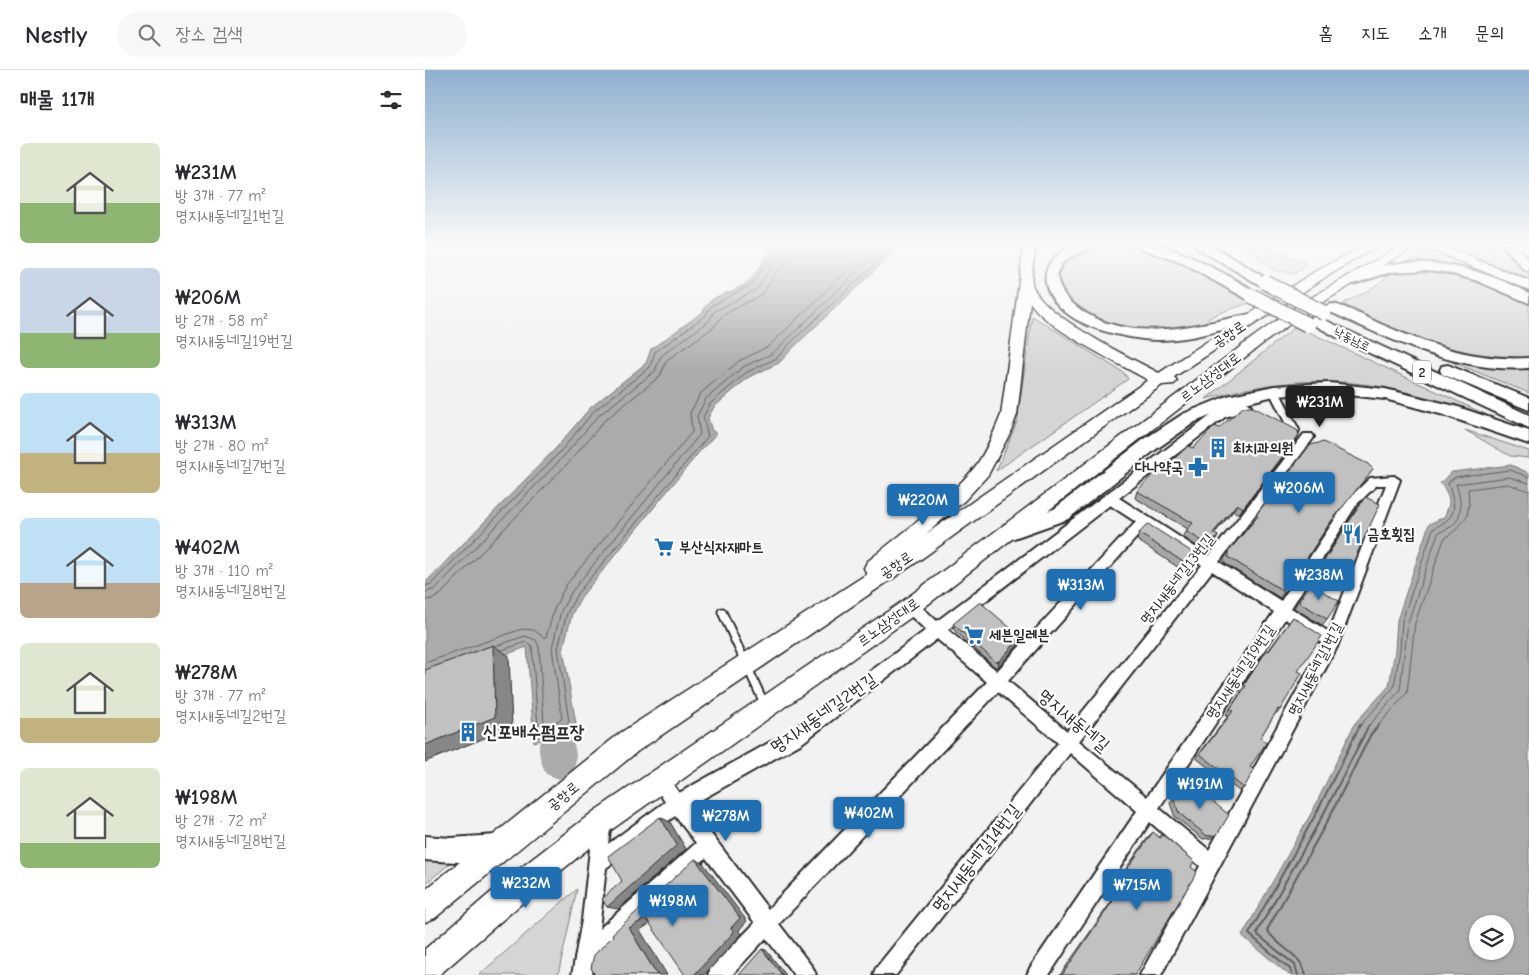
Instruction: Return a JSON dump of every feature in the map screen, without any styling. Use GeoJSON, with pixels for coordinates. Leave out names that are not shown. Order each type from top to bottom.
{"type":"FeatureCollection","features":[{"type":"Feature","properties":{"kind":"main road"},"geometry":{"type":"LineString","coordinates":[[827,610],[959,495],[982,470],[1001,435],[1009,415],[1026,287]]}},
{"type":"Feature","properties":{"kind":"main road"},"geometry":{"type":"LineString","coordinates":[[1028,287],[1040,308],[1066,327],[1159,380],[1197,386]]}},
{"type":"Feature","properties":{"kind":"main road"},"geometry":{"type":"LineString","coordinates":[[1053,287],[1060,299],[1073,311],[1087,319],[1120,330],[1150,336],[1194,332],[1231,321],[1255,317]]}},
{"type":"Feature","properties":{"kind":"main road"},"geometry":{"type":"LineString","coordinates":[[1263,287],[1320,316],[1473,362],[1516,365],[1529,363]]}},
{"type":"Feature","properties":{"kind":"main road","name":"낙동남로"},"geometry":{"type":"LineString","coordinates":[[1263,287],[1320,316],[1529,404]]}},
{"type":"Feature","properties":{"kind":"main road","name":"공항로"},"geometry":{"type":"LineString","coordinates":[[501,846],[629,742],[910,556],[1159,380],[1302,287]]}},
{"type":"Feature","properties":{"kind":"main road","name":"르노삼성대로"},"geometry":{"type":"LineString","coordinates":[[425,968],[519,887],[602,821],[910,607],[1197,386],[1302,309],[1340,287]]}},
{"type":"Feature","properties":{"kind":"main road"},"geometry":{"type":"LineString","coordinates":[[1506,287],[1529,299]]}},
{"type":"Feature","properties":{"kind":"main road","name":"낙동남로"},"geometry":{"type":"LineString","coordinates":[[1320,316],[1347,337],[1529,422]]}},
{"type":"Feature","properties":{"kind":"main road"},"geometry":{"type":"LineString","coordinates":[[1011,531],[1061,514],[1171,429],[1189,418],[1244,405],[1274,391],[1329,388],[1385,394],[1449,410],[1529,438]]}},
{"type":"Feature","properties":{"kind":"main road"},"geometry":{"type":"LineString","coordinates":[[425,908],[501,846]]}},
{"type":"Feature","properties":{"kind":"street"},"geometry":{"type":"LineString","coordinates":[[1274,391],[1294,430]]}},
{"type":"Feature","properties":{"kind":"street"},"geometry":{"type":"LineString","coordinates":[[937,629],[1221,414],[1244,405]]}},
{"type":"Feature","properties":{"kind":"street"},"geometry":{"type":"LineString","coordinates":[[1278,422],[1294,430]]}},
{"type":"Feature","properties":{"kind":"street","name":"명지새동네길13번길"},"geometry":{"type":"LineString","coordinates":[[1069,741],[1312,439],[1294,430]]}},
{"type":"Feature","properties":{"kind":"street"},"geometry":{"type":"LineString","coordinates":[[1377,471],[1394,480]]}},
{"type":"Feature","properties":{"kind":"street","name":"명지새동네길19번길"},"geometry":{"type":"LineString","coordinates":[[1037,975],[1282,611],[1353,501],[1374,481],[1394,480]]}},
{"type":"Feature","properties":{"kind":"street","name":"명지새동네길1번길"},"geometry":{"type":"LineString","coordinates":[[1212,864],[1332,642],[1394,480]]}},
{"type":"Feature","properties":{"kind":"street"},"geometry":{"type":"LineString","coordinates":[[1109,498],[1332,642]]}},
{"type":"Feature","properties":{"kind":"street"},"geometry":{"type":"LineString","coordinates":[[718,975],[997,682],[1144,521]]}},
{"type":"Feature","properties":{"kind":"street","name":"명지새동네길"},"geometry":{"type":"LineString","coordinates":[[910,607],[1212,864]]}},
{"type":"Feature","properties":{"kind":"street","name":"명지새동네길2번길"},"geometry":{"type":"LineString","coordinates":[[597,864],[677,804],[796,736],[937,629]]}},
{"type":"Feature","properties":{"kind":"street","name":"명지새동네길14번길"},"geometry":{"type":"LineString","coordinates":[[883,975],[1069,741]]}},
{"type":"Feature","properties":{"kind":"street"},"geometry":{"type":"LineString","coordinates":[[659,780],[806,975]]}},
{"type":"Feature","properties":{"kind":"street"},"geometry":{"type":"LineString","coordinates":[[582,975],[602,821]]}},
{"type":"Feature","properties":{"kind":"street"},"geometry":{"type":"LineString","coordinates":[[585,955],[707,844]]}},
{"type":"Feature","properties":{"kind":"street"},"geometry":{"type":"LineString","coordinates":[[425,848],[462,850],[501,846]]}},
{"type":"Feature","properties":{"kind":"street"},"geometry":{"type":"LineString","coordinates":[[1150,975],[1212,864]]}},
{"type":"Feature","properties":{"kind":"lane"},"geometry":{"type":"LineString","coordinates":[[722,612],[766,706]]}},
{"type":"Feature","properties":{"kind":"shaded area"},"geometry":{"type":"Polygon","coordinates":[[[1060,287],[1227,287],[1252,302],[1219,313],[1196,326],[1179,330],[1150,331],[1103,322],[1078,309],[1060,287]]]}},
{"type":"Feature","properties":{"kind":"shaded area"},"geometry":{"type":"Polygon","coordinates":[[[1496,287],[1501,289],[1529,304],[1529,356],[1507,359],[1459,352],[1409,336],[1343,304],[1372,288],[1496,287]]]}},
{"type":"Feature","properties":{"kind":"shaded area"},"geometry":{"type":"Polygon","coordinates":[[[1032,316],[1124,373],[1128,379],[996,471],[1017,422],[1032,316]]]}},
{"type":"Feature","properties":{"kind":"shaded area"},"geometry":{"type":"Polygon","coordinates":[[[1296,326],[1487,415],[1384,387],[1333,382],[1307,382],[1256,387],[1206,399],[1296,326]]]}},
{"type":"Feature","properties":{"kind":"shaded area"},"geometry":{"type":"Polygon","coordinates":[[[1452,362],[1488,369],[1529,369],[1529,393],[1452,362]]]}},
{"type":"Feature","properties":{"kind":"shaded area"},"geometry":{"type":"Polygon","coordinates":[[[1465,430],[1529,451],[1529,458],[1510,456],[1465,430]]]}},
{"type":"Feature","properties":{"kind":"shaded area"},"geometry":{"type":"Polygon","coordinates":[[[425,860],[453,861],[425,884],[425,860]]]}},
{"type":"Feature","properties":{"kind":"shaded area"},"geometry":{"type":"Polygon","coordinates":[[[577,889],[558,975],[479,975],[577,889]]]}},
{"type":"Feature","properties":{"kind":"water"},"geometry":{"type":"Polygon","coordinates":[[[857,287],[779,363],[749,377],[714,407],[708,418],[712,431],[717,433],[700,451],[581,597],[572,614],[563,649],[576,724],[556,735],[534,742],[527,647],[425,683],[425,583],[556,448],[590,408],[646,363],[651,349],[703,312],[706,305],[711,301],[738,288],[857,287]]]}},
{"type":"Feature","properties":{"kind":"water"},"geometry":{"type":"Polygon","coordinates":[[[1511,465],[1529,473],[1529,975],[1289,975],[1242,936],[1313,810],[1355,723],[1389,686],[1395,650],[1397,620],[1429,524],[1444,517],[1447,512],[1449,499],[1440,483],[1452,472],[1511,465]]]}},
{"type":"Feature","properties":{"kind":"building"},"geometry":{"type":"Polygon","coordinates":[[[1243,407],[1253,407],[1297,430],[1299,435],[1243,508],[1237,504],[1213,533],[1218,536],[1210,546],[1186,531],[1193,523],[1137,491],[1161,466],[1164,468],[1188,446],[1193,448],[1215,426],[1219,428],[1243,407]]]}},
{"type":"Feature","properties":{"kind":"building"},"geometry":{"type":"Polygon","coordinates":[[[1323,442],[1368,464],[1373,469],[1329,524],[1285,592],[1228,557],[1228,552],[1258,516],[1256,515],[1310,445],[1323,442]]]}},
{"type":"Feature","properties":{"kind":"building"},"geometry":{"type":"Polygon","coordinates":[[[1365,497],[1380,504],[1348,573],[1324,561],[1365,497]]]}},
{"type":"Feature","properties":{"kind":"building"},"geometry":{"type":"Polygon","coordinates":[[[1148,524],[1200,557],[1191,567],[1139,533],[1148,524]]]}},
{"type":"Feature","properties":{"kind":"building"},"geometry":{"type":"Polygon","coordinates":[[[1310,584],[1339,601],[1327,619],[1299,602],[1310,584]]]}},
{"type":"Feature","properties":{"kind":"building"},"geometry":{"type":"Polygon","coordinates":[[[980,602],[1021,637],[996,662],[953,624],[980,602]]]}},
{"type":"Feature","properties":{"kind":"building"},"geometry":{"type":"Polygon","coordinates":[[[1293,617],[1322,636],[1298,671],[1302,673],[1280,710],[1278,709],[1260,738],[1266,743],[1250,767],[1254,770],[1244,788],[1200,754],[1233,711],[1230,709],[1246,686],[1244,685],[1267,650],[1269,651],[1293,617]]]}},
{"type":"Feature","properties":{"kind":"building"},"geometry":{"type":"Polygon","coordinates":[[[493,645],[495,717],[425,745],[425,670],[493,645]]]}},
{"type":"Feature","properties":{"kind":"building"},"geometry":{"type":"Polygon","coordinates":[[[1187,780],[1229,815],[1217,835],[1207,836],[1179,813],[1174,800],[1187,780]]]}},
{"type":"Feature","properties":{"kind":"building"},"geometry":{"type":"Polygon","coordinates":[[[660,817],[677,845],[607,907],[602,899],[622,881],[608,856],[660,817]]]}},
{"type":"Feature","properties":{"kind":"building"},"geometry":{"type":"Polygon","coordinates":[[[1153,832],[1160,838],[1162,834],[1194,861],[1191,867],[1197,872],[1135,975],[1062,975],[1123,886],[1118,882],[1153,832]]]}},
{"type":"Feature","properties":{"kind":"building"},"geometry":{"type":"Polygon","coordinates":[[[695,859],[740,918],[731,928],[734,932],[694,975],[685,975],[646,918],[629,928],[657,975],[595,975],[591,968],[594,955],[613,936],[612,934],[695,859]]]}},
{"type":"Feature","properties":{"kind":"building"},"geometry":{"type":"Polygon","coordinates":[[[762,949],[782,975],[739,975],[762,949]]]}},
{"type":"Feature","properties":{"kind":"waterway"},"geometry":{"type":"LineString","coordinates":[[556,744],[559,761]]}},
{"type":"Feature","properties":{"kind":"place","name":"최치과의원"},"geometry":{"type":"Point","coordinates":[1218,448]}},
{"type":"Feature","properties":{"kind":"place","name":"다나약국"},"geometry":{"type":"Point","coordinates":[1198,467]}},
{"type":"Feature","properties":{"kind":"place","name":"금호횟집"},"geometry":{"type":"Point","coordinates":[1352,534]}},
{"type":"Feature","properties":{"kind":"place","name":"부산식자재마트"},"geometry":{"type":"Point","coordinates":[664,547]}},
{"type":"Feature","properties":{"kind":"place","name":"세븐일레븐"},"geometry":{"type":"Point","coordinates":[974,635]}},
{"type":"Feature","properties":{"kind":"place","name":"신포배수펌프장"},"geometry":{"type":"Point","coordinates":[468,732]}}]}
